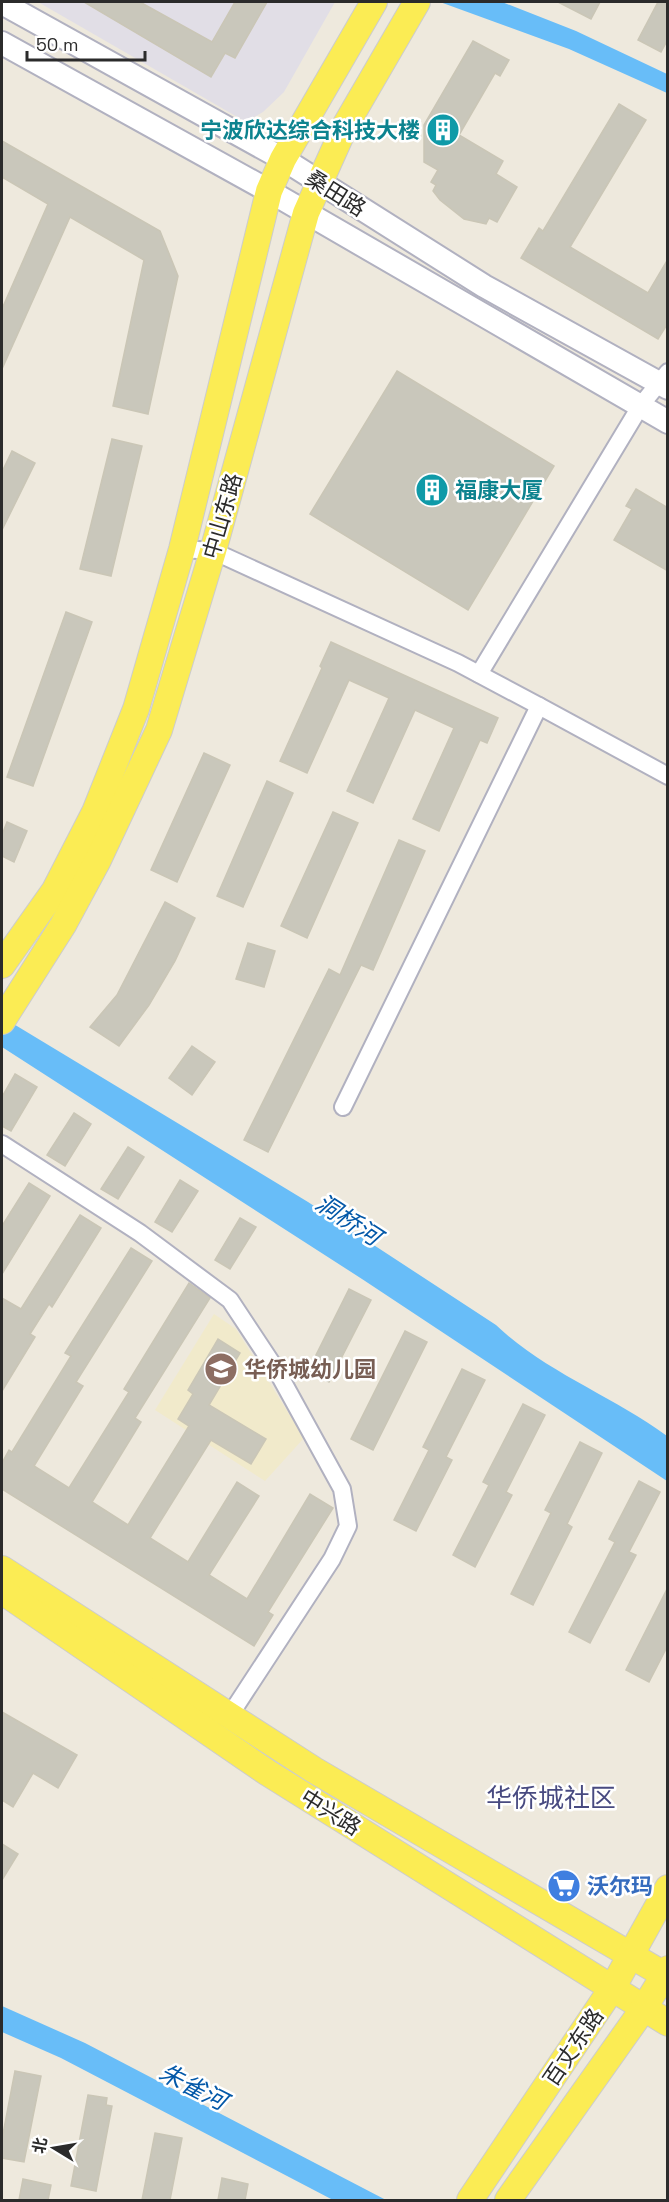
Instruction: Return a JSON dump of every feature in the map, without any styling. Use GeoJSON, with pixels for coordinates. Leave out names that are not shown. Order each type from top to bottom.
{"type":"FeatureCollection","features":[{"type":"Feature","properties":{"kind":"main road","name":"中山东路"},"geometry":{"type":"LineString","coordinates":[[2,965],[55,890],[95,812],[136,709],[182,549],[269,191],[283,159],[374,2]]}},
{"type":"Feature","properties":{"kind":"main road","name":"桑田路"},"geometry":{"type":"LineString","coordinates":[[2,3],[283,159],[484,286],[665,381]]}},
{"type":"Feature","properties":{"kind":"main road","name":"中山东路"},"geometry":{"type":"LineString","coordinates":[[2,1021],[63,925],[98,860],[159,730],[213,551],[306,213],[345,126],[415,5]]}},
{"type":"Feature","properties":{"kind":"main road","name":"桑田路"},"geometry":{"type":"LineString","coordinates":[[4,44],[269,191],[668,422]]}},
{"type":"Feature","properties":{"kind":"main road","name":"中兴路"},"geometry":{"type":"LineString","coordinates":[[2,1569],[314,1770],[666,1974]]}},
{"type":"Feature","properties":{"kind":"main road","name":"中兴路"},"geometry":{"type":"LineString","coordinates":[[2,1592],[268,1773],[668,2023]]}},
{"type":"Feature","properties":{"kind":"main road","name":"百丈东路"},"geometry":{"type":"LineString","coordinates":[[470,2200],[613,1988],[668,1888]]}},
{"type":"Feature","properties":{"kind":"main road","name":"百丈东路"},"geometry":{"type":"LineString","coordinates":[[508,2200],[666,1974]]}},
{"type":"Feature","properties":{"kind":"street"},"geometry":{"type":"LineString","coordinates":[[479,674],[641,405],[665,381]]}},
{"type":"Feature","properties":{"kind":"street"},"geometry":{"type":"LineString","coordinates":[[182,549],[213,551],[479,674],[668,776]]}},
{"type":"Feature","properties":{"kind":"street"},"geometry":{"type":"LineString","coordinates":[[343,1107],[538,706]]}},
{"type":"Feature","properties":{"kind":"street"},"geometry":{"type":"LineString","coordinates":[[2,1144],[140,1233],[230,1300],[277,1371],[342,1489],[348,1526],[340,1543],[230,1715]]}},
{"type":"Feature","properties":{"kind":"shaded area"},"geometry":{"type":"Polygon","coordinates":[[[38,2],[335,2],[284,92],[263,112],[246,122],[38,2]]]}},
{"type":"Feature","properties":{"kind":"shaded area","name":"华侨城幼儿园"},"geometry":{"type":"Polygon","coordinates":[[[214,1314],[236,1329],[304,1438],[265,1481],[155,1410],[214,1314]]]}},
{"type":"Feature","properties":{"kind":"water"},"geometry":{"type":"Polygon","coordinates":[[[440,2],[502,2],[576,31],[667,74],[667,93],[569,49],[440,2]]]}},
{"type":"Feature","properties":{"kind":"water"},"geometry":{"type":"Polygon","coordinates":[[[2,1017],[308,1202],[496,1325],[536,1357],[667,1436],[667,1481],[362,1279],[2,1047],[2,1017]]]}},
{"type":"Feature","properties":{"kind":"water"},"geometry":{"type":"Polygon","coordinates":[[[2,2006],[85,2043],[386,2200],[333,2200],[61,2058],[2,2032],[2,2006]]]}},
{"type":"Feature","properties":{"kind":"building"},"geometry":{"type":"Polygon","coordinates":[[[84,2],[140,2],[212,42],[235,2],[267,2],[235,58],[225,53],[211,77],[84,2]]]}},
{"type":"Feature","properties":{"kind":"building"},"geometry":{"type":"Polygon","coordinates":[[[558,2],[600,2],[591,19],[558,2]]]}},
{"type":"Feature","properties":{"kind":"building"},"geometry":{"type":"Polygon","coordinates":[[[658,2],[668,2],[668,39],[661,52],[638,40],[658,2]]]}},
{"type":"Feature","properties":{"kind":"building","name":"宁波欣达综合科技大楼"},"geometry":{"type":"Polygon","coordinates":[[[473,41],[509,60],[500,76],[495,73],[459,135],[503,161],[496,174],[517,187],[497,222],[489,218],[486,224],[464,219],[440,200],[433,191],[436,185],[431,182],[438,170],[424,162],[424,125],[473,41]]]}},
{"type":"Feature","properties":{"kind":"building"},"geometry":{"type":"Polygon","coordinates":[[[619,104],[646,120],[570,247],[648,293],[668,259],[668,323],[658,339],[521,258],[539,228],[543,231],[619,104]]]}},
{"type":"Feature","properties":{"kind":"building"},"geometry":{"type":"Polygon","coordinates":[[[2,141],[160,231],[178,276],[148,414],[113,406],[144,260],[70,217],[2,369],[2,309],[48,204],[2,177],[2,141]]]}},
{"type":"Feature","properties":{"kind":"building","name":"福康大厦"},"geometry":{"type":"Polygon","coordinates":[[[397,371],[554,466],[468,610],[310,514],[397,371]]]}},
{"type":"Feature","properties":{"kind":"building"},"geometry":{"type":"Polygon","coordinates":[[[112,439],[142,446],[111,576],[80,569],[112,439]]]}},
{"type":"Feature","properties":{"kind":"building"},"geometry":{"type":"Polygon","coordinates":[[[12,451],[35,463],[2,530],[2,472],[12,451]]]}},
{"type":"Feature","properties":{"kind":"building"},"geometry":{"type":"Polygon","coordinates":[[[636,489],[668,508],[668,571],[614,540],[632,509],[626,506],[636,489]]]}},
{"type":"Feature","properties":{"kind":"building"},"geometry":{"type":"Polygon","coordinates":[[[66,612],[92,622],[33,786],[7,777],[66,612]]]}},
{"type":"Feature","properties":{"kind":"building"},"geometry":{"type":"Polygon","coordinates":[[[331,642],[498,718],[487,743],[480,740],[439,831],[413,819],[454,728],[415,710],[373,803],[347,791],[389,698],[349,680],[307,773],[280,761],[322,668],[320,666],[331,642]]]}},
{"type":"Feature","properties":{"kind":"building"},"geometry":{"type":"Polygon","coordinates":[[[204,753],[230,765],[177,882],[151,870],[204,753]]]}},
{"type":"Feature","properties":{"kind":"building"},"geometry":{"type":"Polygon","coordinates":[[[267,781],[293,793],[243,907],[217,896],[267,781]]]}},
{"type":"Feature","properties":{"kind":"building"},"geometry":{"type":"Polygon","coordinates":[[[333,812],[358,823],[307,938],[281,926],[333,812]]]}},
{"type":"Feature","properties":{"kind":"building"},"geometry":{"type":"Polygon","coordinates":[[[7,822],[27,831],[14,862],[2,856],[2,835],[7,822]]]}},
{"type":"Feature","properties":{"kind":"building"},"geometry":{"type":"Polygon","coordinates":[[[399,840],[425,851],[373,970],[361,965],[268,1152],[244,1140],[329,969],[340,975],[399,840]]]}},
{"type":"Feature","properties":{"kind":"building"},"geometry":{"type":"Polygon","coordinates":[[[165,902],[195,918],[175,961],[149,1005],[119,1046],[90,1027],[117,995],[165,902]]]}},
{"type":"Feature","properties":{"kind":"building"},"geometry":{"type":"Polygon","coordinates":[[[248,943],[275,951],[264,987],[236,979],[248,943]]]}},
{"type":"Feature","properties":{"kind":"building"},"geometry":{"type":"Polygon","coordinates":[[[192,1046],[215,1062],[192,1095],[169,1078],[192,1046]]]}},
{"type":"Feature","properties":{"kind":"building"},"geometry":{"type":"Polygon","coordinates":[[[15,1074],[37,1087],[11,1131],[2,1126],[2,1097],[15,1074]]]}},
{"type":"Feature","properties":{"kind":"building"},"geometry":{"type":"Polygon","coordinates":[[[74,1113],[91,1124],[65,1166],[47,1155],[74,1113]]]}},
{"type":"Feature","properties":{"kind":"building"},"geometry":{"type":"Polygon","coordinates":[[[128,1147],[144,1157],[118,1199],[101,1189],[128,1147]]]}},
{"type":"Feature","properties":{"kind":"building"},"geometry":{"type":"Polygon","coordinates":[[[180,1180],[198,1191],[172,1232],[155,1222],[180,1180]]]}},
{"type":"Feature","properties":{"kind":"building"},"geometry":{"type":"Polygon","coordinates":[[[29,1183],[50,1196],[2,1274],[2,1226],[29,1183]]]}},
{"type":"Feature","properties":{"kind":"building"},"geometry":{"type":"Polygon","coordinates":[[[80,1215],[101,1228],[52,1307],[49,1304],[30,1334],[35,1337],[2,1391],[2,1298],[21,1309],[80,1215]]]}},
{"type":"Feature","properties":{"kind":"building"},"geometry":{"type":"Polygon","coordinates":[[[240,1218],[256,1227],[230,1269],[215,1260],[240,1218]]]}},
{"type":"Feature","properties":{"kind":"building"},"geometry":{"type":"Polygon","coordinates":[[[131,1248],[152,1261],[76,1382],[83,1386],[34,1466],[69,1488],[129,1392],[124,1389],[189,1283],[210,1298],[135,1418],[141,1422],[92,1502],[128,1525],[189,1426],[178,1419],[193,1394],[188,1390],[218,1339],[240,1353],[209,1405],[266,1439],[251,1464],[211,1440],[150,1538],[188,1562],[237,1482],[259,1496],[209,1575],[247,1599],[310,1494],[333,1508],[268,1612],[273,1615],[254,1646],[2,1489],[2,1463],[9,1450],[12,1452],[71,1356],[65,1353],[131,1248]]]}},
{"type":"Feature","properties":{"kind":"building"},"geometry":{"type":"Polygon","coordinates":[[[349,1289],[371,1300],[329,1382],[308,1371],[349,1289]]]}},
{"type":"Feature","properties":{"kind":"building"},"geometry":{"type":"Polygon","coordinates":[[[405,1331],[427,1342],[373,1450],[351,1439],[405,1331]]]}},
{"type":"Feature","properties":{"kind":"building"},"geometry":{"type":"Polygon","coordinates":[[[462,1369],[485,1380],[446,1457],[452,1460],[416,1531],[394,1520],[429,1450],[423,1447],[462,1369]]]}},
{"type":"Feature","properties":{"kind":"building"},"geometry":{"type":"Polygon","coordinates":[[[523,1404],[545,1415],[506,1492],[512,1495],[475,1567],[453,1555],[489,1485],[483,1482],[523,1404]]]}},
{"type":"Feature","properties":{"kind":"building"},"geometry":{"type":"Polygon","coordinates":[[[580,1442],[602,1453],[567,1524],[572,1527],[533,1605],[511,1594],[551,1513],[545,1510],[580,1442]]]}},
{"type":"Feature","properties":{"kind":"building"},"geometry":{"type":"Polygon","coordinates":[[[639,1481],[660,1492],[629,1552],[636,1555],[590,1643],[569,1632],[615,1542],[609,1539],[639,1481]]]}},
{"type":"Feature","properties":{"kind":"building"},"geometry":{"type":"Polygon","coordinates":[[[668,1587],[668,1645],[649,1682],[626,1670],[668,1587]]]}},
{"type":"Feature","properties":{"kind":"building"},"geometry":{"type":"Polygon","coordinates":[[[2,1712],[77,1755],[58,1788],[33,1773],[13,1807],[2,1800],[2,1712]]]}},
{"type":"Feature","properties":{"kind":"building"},"geometry":{"type":"Polygon","coordinates":[[[2,1844],[18,1854],[2,1880],[2,1844]]]}},
{"type":"Feature","properties":{"kind":"building"},"geometry":{"type":"Polygon","coordinates":[[[15,2071],[41,2076],[24,2162],[2,2158],[2,2139],[15,2071]]]}},
{"type":"Feature","properties":{"kind":"building"},"geometry":{"type":"Polygon","coordinates":[[[88,2095],[107,2098],[106,2105],[112,2106],[96,2191],[71,2186],[88,2095]]]}},
{"type":"Feature","properties":{"kind":"building"},"geometry":{"type":"Polygon","coordinates":[[[155,2133],[182,2138],[170,2200],[142,2200],[155,2133]]]}},
{"type":"Feature","properties":{"kind":"building"},"geometry":{"type":"Polygon","coordinates":[[[222,2178],[248,2184],[245,2200],[218,2200],[222,2178]]]}},
{"type":"Feature","properties":{"kind":"building"},"geometry":{"type":"Polygon","coordinates":[[[23,2179],[51,2185],[48,2200],[19,2200],[23,2179]]]}},
{"type":"Feature","properties":{"kind":"place","name":"宁波欣达综合科技大楼"},"geometry":{"type":"Point","coordinates":[443,130]}},
{"type":"Feature","properties":{"kind":"place","name":"福康大厦"},"geometry":{"type":"Point","coordinates":[432,490]}},
{"type":"Feature","properties":{"kind":"place","name":"华侨城幼儿园"},"geometry":{"type":"Point","coordinates":[221,1369]}},
{"type":"Feature","properties":{"kind":"place","name":"沃尔玛"},"geometry":{"type":"Point","coordinates":[564,1886]}},
{"type":"Feature","properties":{"kind":"district","name":"华侨城社区"},"geometry":{"type":"Point","coordinates":[551,1798]}},
{"type":"Feature","properties":{"kind":"water label","name":"洞桥河"},"geometry":{"type":"Point","coordinates":[348,1220]}},
{"type":"Feature","properties":{"kind":"water label","name":"朱雀河"},"geometry":{"type":"Point","coordinates":[193,2087]}}]}
